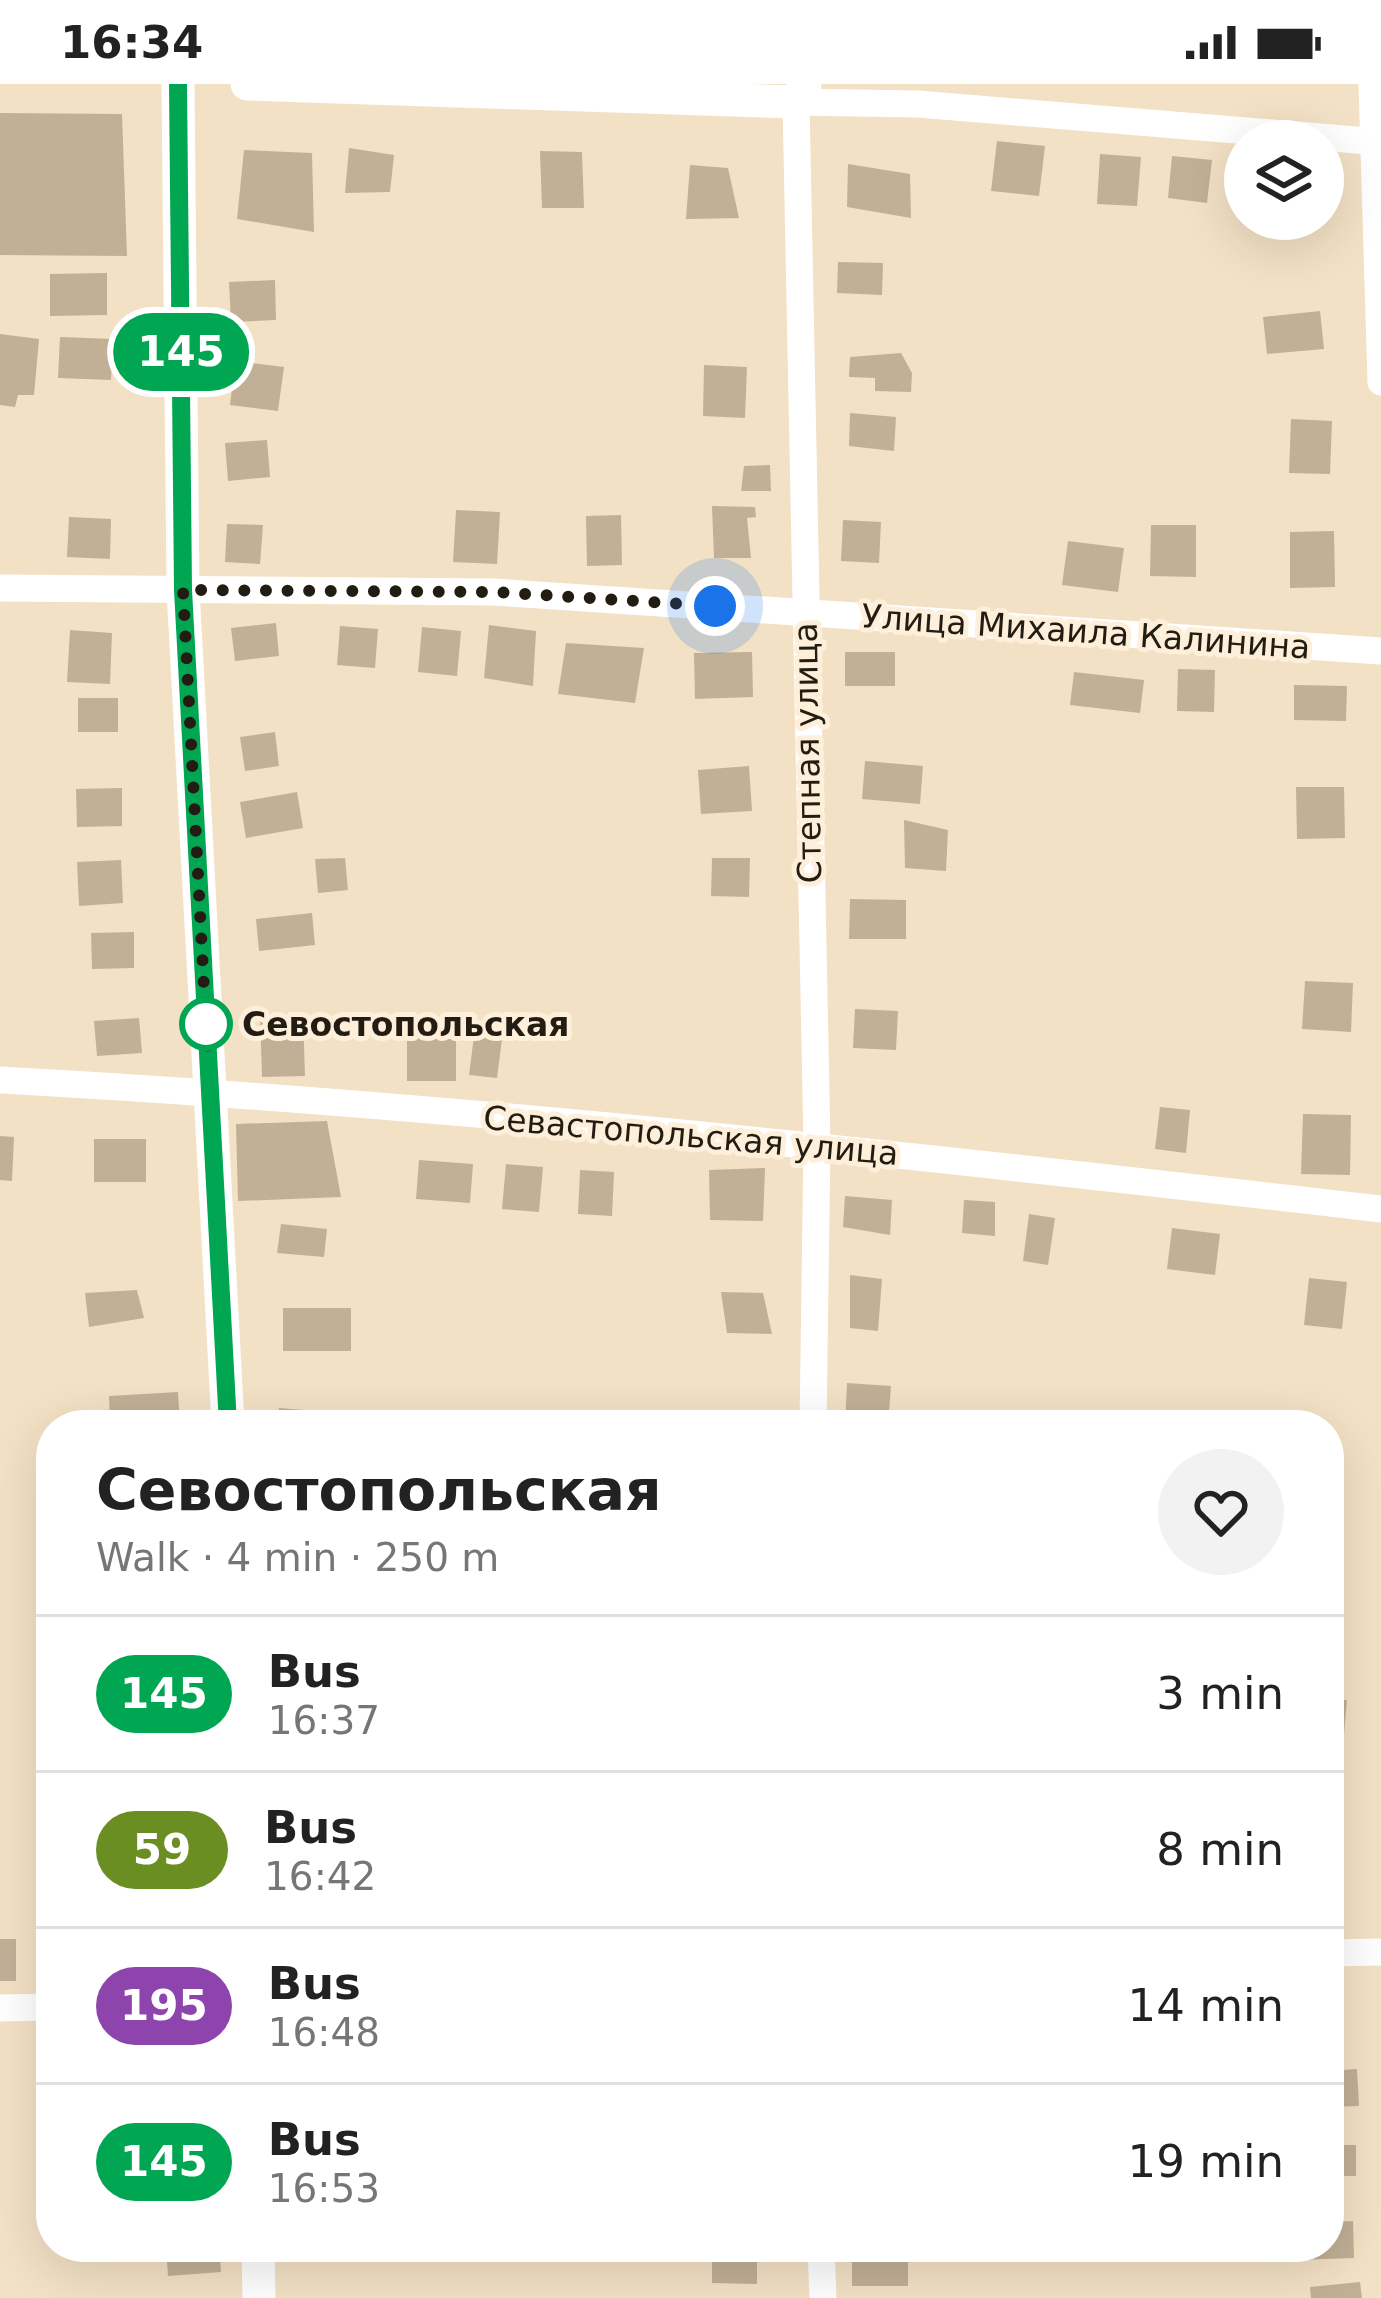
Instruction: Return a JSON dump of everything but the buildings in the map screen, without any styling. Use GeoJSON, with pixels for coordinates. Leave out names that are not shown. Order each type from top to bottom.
{"type":"FeatureCollection","features":[{"type":"Feature","properties":{"kind":"street"},"geometry":{"type":"LineString","coordinates":[[178,84],[183,590],[227,1410]]}},
{"type":"Feature","properties":{"kind":"street"},"geometry":{"type":"LineString","coordinates":[[247,84],[800,93],[1376,142]]}},
{"type":"Feature","properties":{"kind":"street"},"geometry":{"type":"LineString","coordinates":[[1372,84],[1381,382]]}},
{"type":"Feature","properties":{"kind":"street","name":"Степная улица"},"geometry":{"type":"LineString","coordinates":[[800,93],[803,612],[817,1144],[813,1410]]}},
{"type":"Feature","properties":{"kind":"street","name":"Улица Михаила Калинина"},"geometry":{"type":"LineString","coordinates":[[0,588],[494,592],[1381,651]]}},
{"type":"Feature","properties":{"kind":"street","name":"Севастопольская улица"},"geometry":{"type":"LineString","coordinates":[[0,1080],[209,1091],[817,1144],[1381,1209]]}},
{"type":"Feature","properties":{"kind":"street"},"geometry":{"type":"LineString","coordinates":[[1344,1953],[1381,1952]]}},
{"type":"Feature","properties":{"kind":"street"},"geometry":{"type":"LineString","coordinates":[[0,2008],[36,2007]]}},
{"type":"Feature","properties":{"kind":"street"},"geometry":{"type":"LineString","coordinates":[[258,2262],[259,2298]]}},
{"type":"Feature","properties":{"kind":"street"},"geometry":{"type":"LineString","coordinates":[[822,2262],[823,2298]]}},
{"type":"Feature","properties":{"kind":"bus line","name":"145"},"geometry":{"type":"LineString","coordinates":[[178,84],[183,590],[227,1410]]}},
{"type":"Feature","properties":{"kind":"place","name":"Севостопольская"},"geometry":{"type":"Point","coordinates":[206,1024]}},
{"type":"Feature","properties":{"kind":"route"},"geometry":{"type":"LineString","coordinates":[[206,1024],[207,1046],[183,590],[494,592],[715,606]]}}]}
